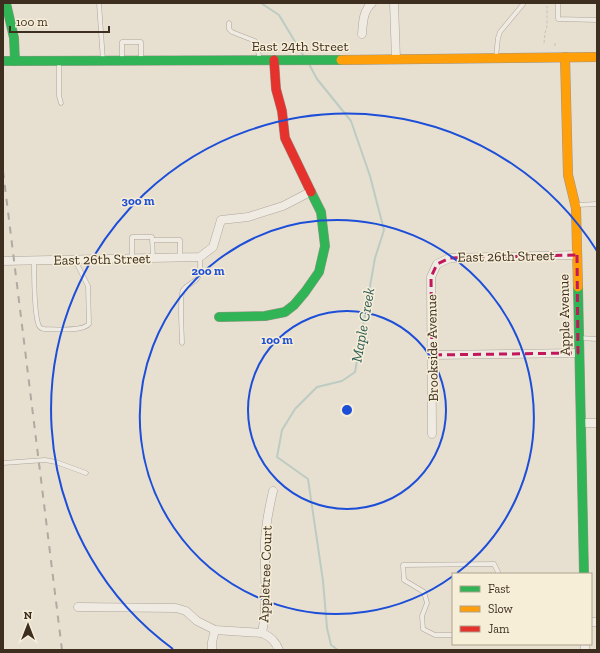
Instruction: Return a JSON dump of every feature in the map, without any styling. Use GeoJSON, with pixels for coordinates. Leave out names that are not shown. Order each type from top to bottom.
{"type":"FeatureCollection","features":[{"type":"Feature","properties":{"kind":"street"},"geometry":{"type":"LineString","coordinates":[[6,3],[14,38],[15,61]]}},
{"type":"Feature","properties":{"kind":"street"},"geometry":{"type":"LineString","coordinates":[[362,34],[363,19],[366,9],[372,3]]}},
{"type":"Feature","properties":{"kind":"street"},"geometry":{"type":"LineString","coordinates":[[394,3],[396,59]]}},
{"type":"Feature","properties":{"kind":"street","name":"Apple Avenue"},"geometry":{"type":"LineString","coordinates":[[565,57],[566,135],[568,167],[575,205],[577,255],[584,573]]}},
{"type":"Feature","properties":{"kind":"street","name":"East 24th Street"},"geometry":{"type":"LineString","coordinates":[[3,61],[597,57]]}},
{"type":"Feature","properties":{"kind":"street"},"geometry":{"type":"LineString","coordinates":[[219,317],[265,316],[285,312],[294,305],[319,272],[325,246],[321,212],[285,138],[282,111],[276,90],[274,60]]}},
{"type":"Feature","properties":{"kind":"street"},"geometry":{"type":"LineString","coordinates":[[200,257],[213,247],[221,220],[248,217],[283,206],[310,192]]}},
{"type":"Feature","properties":{"kind":"street","name":"East 26th Street"},"geometry":{"type":"LineString","coordinates":[[437,264],[450,258],[577,255]]}},
{"type":"Feature","properties":{"kind":"street","name":"East 26th Street"},"geometry":{"type":"LineString","coordinates":[[3,261],[200,257]]}},
{"type":"Feature","properties":{"kind":"street","name":"Brookside Avenue"},"geometry":{"type":"LineString","coordinates":[[432,434],[431,277],[437,264]]}},
{"type":"Feature","properties":{"kind":"street"},"geometry":{"type":"LineString","coordinates":[[432,355],[578,353]]}},
{"type":"Feature","properties":{"kind":"street"},"geometry":{"type":"LineString","coordinates":[[581,423],[597,423]]}},
{"type":"Feature","properties":{"kind":"street","name":"Appletree Court"},"geometry":{"type":"LineString","coordinates":[[262,634],[265,620],[265,540],[272,491]]}},
{"type":"Feature","properties":{"kind":"street"},"geometry":{"type":"LineString","coordinates":[[78,607],[176,608],[186,611],[197,621],[215,630],[262,634],[274,639],[279,650]]}},
{"type":"Feature","properties":{"kind":"street"},"geometry":{"type":"LineString","coordinates":[[212,650],[215,630]]}},
{"type":"Feature","properties":{"kind":"lane"},"geometry":{"type":"LineString","coordinates":[[99,3],[103,61]]}},
{"type":"Feature","properties":{"kind":"lane"},"geometry":{"type":"LineString","coordinates":[[496,58],[500,32],[524,3]]}},
{"type":"Feature","properties":{"kind":"lane"},"geometry":{"type":"LineString","coordinates":[[558,3],[558,19],[597,20]]}},
{"type":"Feature","properties":{"kind":"lane"},"geometry":{"type":"LineString","coordinates":[[229,23],[229,29],[232,32],[255,41],[261,60]]}},
{"type":"Feature","properties":{"kind":"lane"},"geometry":{"type":"LineString","coordinates":[[122,60],[122,42],[141,42],[141,60]]}},
{"type":"Feature","properties":{"kind":"lane"},"geometry":{"type":"LineString","coordinates":[[59,61],[59,96],[61,103]]}},
{"type":"Feature","properties":{"kind":"lane"},"geometry":{"type":"LineString","coordinates":[[575,205],[597,204]]}},
{"type":"Feature","properties":{"kind":"lane"},"geometry":{"type":"LineString","coordinates":[[132,258],[132,237],[152,237],[153,258]]}},
{"type":"Feature","properties":{"kind":"lane"},"geometry":{"type":"LineString","coordinates":[[152,240],[180,240],[180,258]]}},
{"type":"Feature","properties":{"kind":"lane"},"geometry":{"type":"LineString","coordinates":[[182,343],[183,290],[188,285],[196,281],[200,275],[200,257]]}},
{"type":"Feature","properties":{"kind":"lane"},"geometry":{"type":"LineString","coordinates":[[34,260],[35,303],[39,325],[44,330],[79,329],[86,327],[89,324],[88,286],[75,260]]}},
{"type":"Feature","properties":{"kind":"lane"},"geometry":{"type":"LineString","coordinates":[[578,338],[597,339]]}},
{"type":"Feature","properties":{"kind":"lane"},"geometry":{"type":"LineString","coordinates":[[3,463],[45,460],[56,462],[86,473]]}},
{"type":"Feature","properties":{"kind":"lane"},"geometry":{"type":"LineString","coordinates":[[452,635],[435,635],[423,629],[422,616],[427,603],[424,592],[404,580],[403,565],[494,564],[498,573]]}},
{"type":"Feature","properties":{"kind":"path"},"geometry":{"type":"LineString","coordinates":[[544,43],[547,26],[547,6]]}},
{"type":"Feature","properties":{"kind":"path"},"geometry":{"type":"LineString","coordinates":[[555,43],[555,51]]}},
{"type":"Feature","properties":{"kind":"highlighted area"},"geometry":{"type":"Polygon","coordinates":[[[577,255],[578,353],[432,355],[431,277],[437,264],[450,258],[577,255]]]}},
{"type":"Feature","properties":{"kind":"waterway","name":"Maple Creek"},"geometry":{"type":"LineString","coordinates":[[261,3],[279,15],[303,55]]}},
{"type":"Feature","properties":{"kind":"waterway","name":"Maple Creek"},"geometry":{"type":"LineString","coordinates":[[309,64],[317,79],[351,121],[370,176],[384,230],[375,258],[355,372],[342,381],[317,387],[295,409],[282,430],[277,457],[308,479],[323,581],[327,628],[331,645],[338,650]]}},
{"type":"Feature","properties":{"kind":"railway"},"geometry":{"type":"LineString","coordinates":[[3,171],[62,650]]}},
{"type":"Feature","properties":{"kind":"traffic: fast"},"geometry":{"type":"LineString","coordinates":[[6,3],[14,38],[15,61]]}},
{"type":"Feature","properties":{"kind":"traffic: fast"},"geometry":{"type":"LineString","coordinates":[[3,61],[341,60]]}},
{"type":"Feature","properties":{"kind":"traffic: fast"},"geometry":{"type":"LineString","coordinates":[[219,317],[265,316],[285,312],[294,305],[305,292],[319,272],[325,246],[321,212],[311,192]]}},
{"type":"Feature","properties":{"kind":"traffic: fast"},"geometry":{"type":"LineString","coordinates":[[578,287],[584,573]]}},
{"type":"Feature","properties":{"kind":"traffic: slow"},"geometry":{"type":"LineString","coordinates":[[565,57],[568,175],[576,208],[578,287]]}},
{"type":"Feature","properties":{"kind":"traffic: slow"},"geometry":{"type":"LineString","coordinates":[[341,60],[597,57]]}},
{"type":"Feature","properties":{"kind":"traffic: jam"},"geometry":{"type":"LineString","coordinates":[[274,60],[276,89],[282,111],[285,138],[311,192]]}}]}
